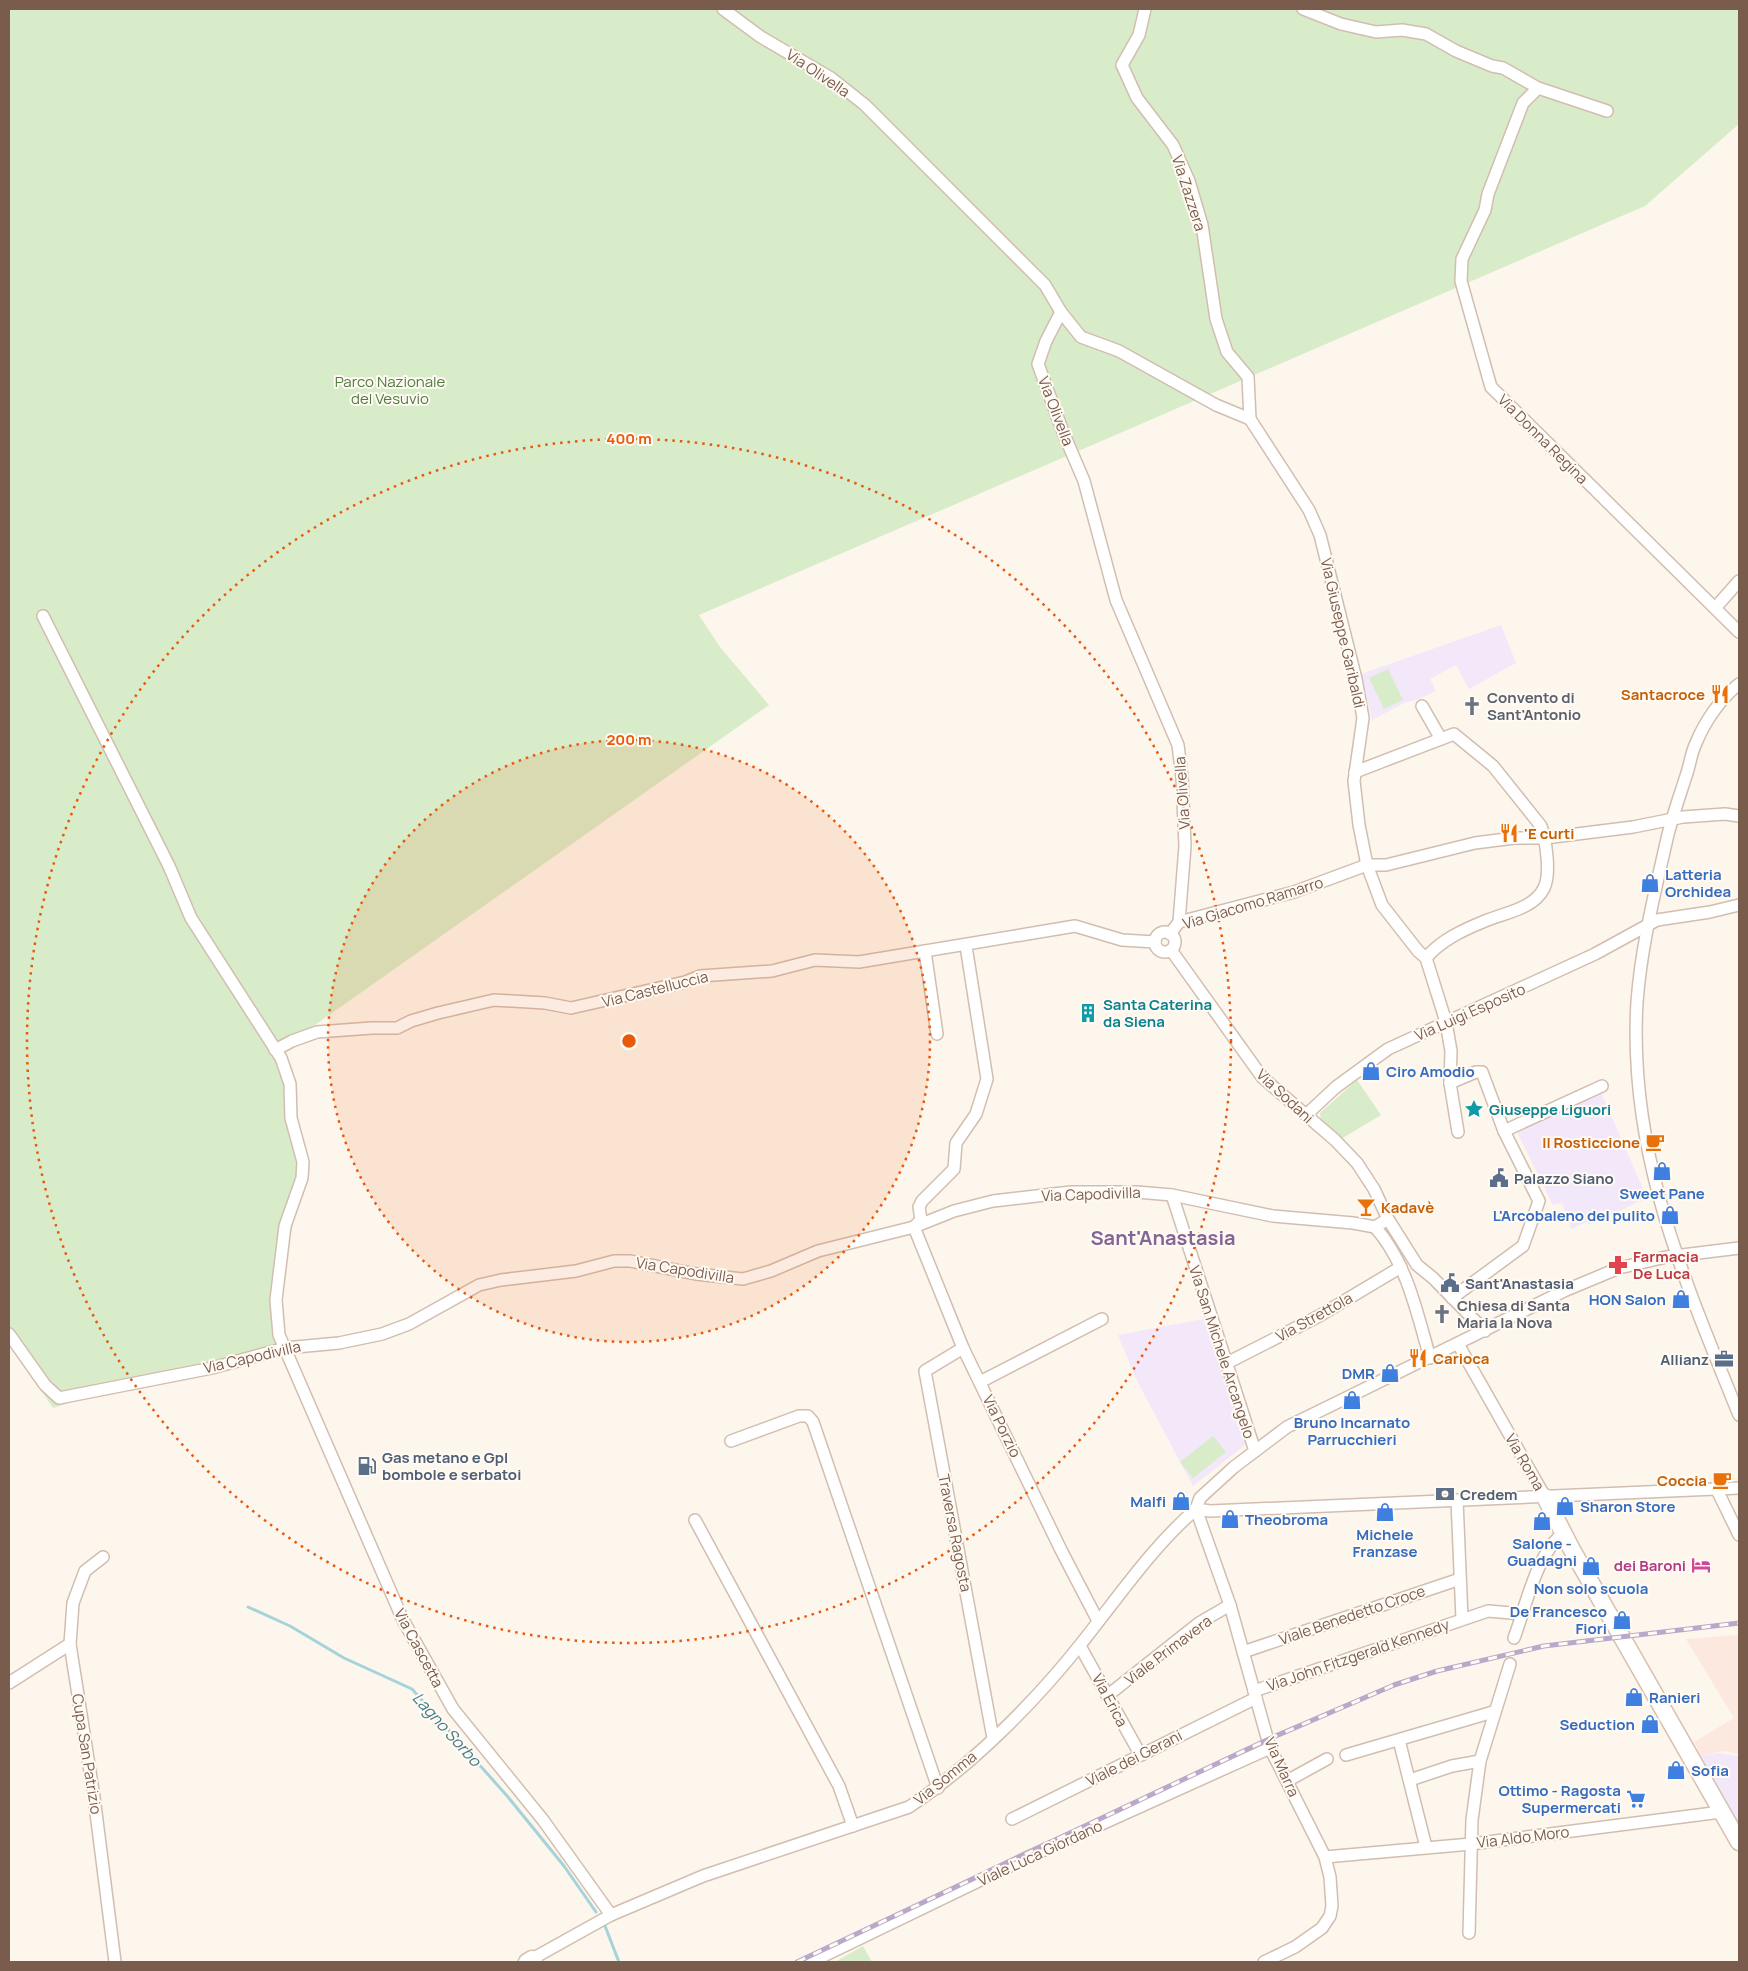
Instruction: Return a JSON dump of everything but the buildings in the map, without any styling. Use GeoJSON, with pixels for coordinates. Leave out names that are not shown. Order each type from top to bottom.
{"type":"FeatureCollection","features":[{"type":"Feature","properties":{"kind":"street","name":"Via Olivella"},"geometry":{"type":"LineString","coordinates":[[723,9],[761,37],[831,78],[865,106],[1045,285],[1061,312],[1046,341],[1038,364],[1063,432],[1084,481],[1116,600],[1178,745],[1182,777],[1185,846],[1179,922]]}},
{"type":"Feature","properties":{"kind":"street","name":"Via Zazzera"},"geometry":{"type":"LineString","coordinates":[[1145,9],[1139,35],[1122,65],[1137,98],[1173,145],[1189,181],[1202,225],[1216,318],[1227,352],[1248,377],[1250,419]]}},
{"type":"Feature","properties":{"kind":"street"},"geometry":{"type":"LineString","coordinates":[[1304,9],[1341,24],[1376,32],[1402,30],[1426,34],[1477,61],[1503,68],[1538,88],[1607,111]]}},
{"type":"Feature","properties":{"kind":"street","name":"Via Donna Regina"},"geometry":{"type":"LineString","coordinates":[[1538,88],[1523,103],[1488,194],[1485,210],[1462,259],[1460,268],[1461,280],[1491,387],[1716,607],[1739,632]]}},
{"type":"Feature","properties":{"kind":"street"},"geometry":{"type":"LineString","coordinates":[[1061,312],[1080,337],[1119,351],[1216,405],[1250,419]]}},
{"type":"Feature","properties":{"kind":"street","name":"Via Giuseppe Garibaldi"},"geometry":{"type":"LineString","coordinates":[[1250,419],[1309,510],[1320,535],[1333,583],[1363,718],[1355,772],[1359,826],[1367,865],[1377,898],[1426,958],[1446,1022],[1451,1051],[1450,1082],[1458,1132]]}},
{"type":"Feature","properties":{"kind":"street"},"geometry":{"type":"LineString","coordinates":[[1716,607],[1739,581]]}},
{"type":"Feature","properties":{"kind":"street","name":"Via Cascetta"},"geometry":{"type":"LineString","coordinates":[[42,616],[169,866],[191,918],[275,1050],[290,1084],[291,1118],[303,1162],[302,1178],[286,1226],[276,1300],[279,1335],[395,1602],[453,1709],[542,1820],[611,1915]]}},
{"type":"Feature","properties":{"kind":"street"},"geometry":{"type":"LineString","coordinates":[[1739,684],[1727,694],[1696,742],[1671,820],[1647,926],[1637,1002],[1636,1045],[1639,1097],[1648,1152],[1676,1256],[1739,1415]]}},
{"type":"Feature","properties":{"kind":"street"},"geometry":{"type":"LineString","coordinates":[[1422,706],[1441,739]]}},
{"type":"Feature","properties":{"kind":"street"},"geometry":{"type":"LineString","coordinates":[[1355,772],[1454,734],[1493,766],[1541,826],[1545,838],[1545,887],[1539,894],[1529,904],[1469,928],[1437,946],[1426,958]]}},
{"type":"Feature","properties":{"kind":"street","name":"Via Giacomo Ramarro"},"geometry":{"type":"LineString","coordinates":[[1170,934],[1179,922],[1294,892],[1367,865],[1386,865],[1491,840],[1545,838],[1683,817],[1725,814],[1739,816]]}},
{"type":"Feature","properties":{"kind":"street","name":"Via Luigi Esposito"},"geometry":{"type":"LineString","coordinates":[[1306,1115],[1336,1087],[1380,1054],[1594,954],[1657,920],[1710,912],[1739,905]]}},
{"type":"Feature","properties":{"kind":"street","name":"Via Castelluccia"},"geometry":{"type":"LineString","coordinates":[[275,1050],[292,1041],[317,1032],[397,1028],[411,1021],[438,1013],[494,1000],[545,1003],[571,1008],[685,982],[700,976],[772,970],[815,960],[859,962],[966,946],[1075,926],[1099,935],[1122,940],[1155,942]]}},
{"type":"Feature","properties":{"kind":"street"},"geometry":{"type":"LineString","coordinates":[[1170,934],[1174,942],[1171,950],[1165,952],[1159,950],[1155,942],[1158,935],[1170,934]]}},
{"type":"Feature","properties":{"kind":"street"},"geometry":{"type":"LineString","coordinates":[[914,1227],[921,1220],[919,1207],[922,1201],[954,1170],[956,1143],[976,1114],[987,1079],[966,946]]}},
{"type":"Feature","properties":{"kind":"street","name":"Via Sodani"},"geometry":{"type":"LineString","coordinates":[[1171,950],[1262,1077],[1335,1140],[1364,1173],[1388,1219],[1417,1265],[1433,1278],[1485,1331]]}},
{"type":"Feature","properties":{"kind":"street"},"geometry":{"type":"LineString","coordinates":[[925,951],[938,1034]]}},
{"type":"Feature","properties":{"kind":"street"},"geometry":{"type":"LineString","coordinates":[[1450,1082],[1476,1072],[1482,1072],[1504,1131],[1539,1201],[1523,1246],[1452,1298]]}},
{"type":"Feature","properties":{"kind":"street"},"geometry":{"type":"LineString","coordinates":[[1504,1131],[1602,1086]]}},
{"type":"Feature","properties":{"kind":"street","name":"Via Capodivilla"},"geometry":{"type":"LineString","coordinates":[[9,1334],[45,1385],[59,1398],[212,1368],[285,1348],[340,1343],[382,1334],[409,1324],[479,1285],[501,1280],[561,1274],[614,1261],[630,1260],[696,1274],[743,1279],[771,1271],[818,1252],[914,1227],[939,1216],[974,1206],[1035,1196],[1071,1192],[1136,1192],[1172,1195],[1273,1216],[1375,1227]]}},
{"type":"Feature","properties":{"kind":"street","name":"Via San Michele Arcangelo"},"geometry":{"type":"LineString","coordinates":[[1172,1195],[1255,1451]]}},
{"type":"Feature","properties":{"kind":"street"},"geometry":{"type":"LineString","coordinates":[[1388,1219],[1375,1227],[1388,1243],[1401,1267],[1430,1358]]}},
{"type":"Feature","properties":{"kind":"street","name":"Via Porzio"},"geometry":{"type":"LineString","coordinates":[[914,1227],[963,1348],[1061,1550],[1098,1621]]}},
{"type":"Feature","properties":{"kind":"street","name":"Via Somma"},"geometry":{"type":"LineString","coordinates":[[531,1961],[611,1915],[703,1876],[909,1807],[938,1788],[1032,1701],[1080,1646],[1171,1531],[1196,1509],[1200,1498],[1255,1451],[1288,1427],[1564,1291],[1612,1271],[1654,1259],[1739,1248]]}},
{"type":"Feature","properties":{"kind":"street","name":"Via Strettola"},"geometry":{"type":"LineString","coordinates":[[1226,1364],[1338,1305],[1401,1267]]}},
{"type":"Feature","properties":{"kind":"street"},"geometry":{"type":"LineString","coordinates":[[980,1382],[1102,1320]]}},
{"type":"Feature","properties":{"kind":"street","name":"Via Roma"},"geometry":{"type":"LineString","coordinates":[[1458,1344],[1739,1842]]}},
{"type":"Feature","properties":{"kind":"street","name":"Traversa Ragosta"},"geometry":{"type":"LineString","coordinates":[[963,1348],[925,1371],[993,1738]]}},
{"type":"Feature","properties":{"kind":"street"},"geometry":{"type":"LineString","coordinates":[[731,1441],[799,1416],[808,1416],[813,1422],[938,1788]]}},
{"type":"Feature","properties":{"kind":"street"},"geometry":{"type":"LineString","coordinates":[[1716,1488],[1739,1535]]}},
{"type":"Feature","properties":{"kind":"street"},"geometry":{"type":"LineString","coordinates":[[1196,1509],[1226,1511],[1739,1488]]}},
{"type":"Feature","properties":{"kind":"street"},"geometry":{"type":"LineString","coordinates":[[1458,1500],[1462,1619]]}},
{"type":"Feature","properties":{"kind":"street","name":"Via Marra"},"geometry":{"type":"LineString","coordinates":[[1196,1509],[1230,1605],[1270,1748],[1326,1857],[1332,1890],[1330,1916],[1322,1928],[1305,1941],[1264,1962]]}},
{"type":"Feature","properties":{"kind":"street"},"geometry":{"type":"LineString","coordinates":[[695,1520],[839,1786],[853,1826]]}},
{"type":"Feature","properties":{"kind":"street"},"geometry":{"type":"LineString","coordinates":[[1514,1638],[1537,1570],[1557,1538],[1564,1533]]}},
{"type":"Feature","properties":{"kind":"street","name":"Cupa San Patrizio"},"geometry":{"type":"LineString","coordinates":[[103,1557],[86,1571],[73,1603],[70,1644],[94,1797],[115,1962]]}},
{"type":"Feature","properties":{"kind":"street","name":"Viale Benedetto Croce"},"geometry":{"type":"LineString","coordinates":[[1243,1652],[1460,1579]]}},
{"type":"Feature","properties":{"kind":"street","name":"Viale Primavera"},"geometry":{"type":"LineString","coordinates":[[1107,1696],[1199,1623],[1230,1605]]}},
{"type":"Feature","properties":{"kind":"street","name":"Via John Fitzgerald Kennedy"},"geometry":{"type":"LineString","coordinates":[[1255,1694],[1488,1611],[1523,1614]]}},
{"type":"Feature","properties":{"kind":"street"},"geometry":{"type":"LineString","coordinates":[[9,1683],[70,1644]]}},
{"type":"Feature","properties":{"kind":"street","name":"Via Erica"},"geometry":{"type":"LineString","coordinates":[[1080,1646],[1140,1754]]}},
{"type":"Feature","properties":{"kind":"street"},"geometry":{"type":"LineString","coordinates":[[1469,1933],[1471,1844],[1480,1761],[1510,1664]]}},
{"type":"Feature","properties":{"kind":"street","name":"Viale dei Gerani"},"geometry":{"type":"LineString","coordinates":[[1012,1819],[1255,1694]]}},
{"type":"Feature","properties":{"kind":"street"},"geometry":{"type":"LineString","coordinates":[[1346,1755],[1494,1712]]}},
{"type":"Feature","properties":{"kind":"street"},"geometry":{"type":"LineString","coordinates":[[1399,1740],[1426,1847]]}},
{"type":"Feature","properties":{"kind":"street","name":"Viale Luca Giordano"},"geometry":{"type":"LineString","coordinates":[[811,1962],[1024,1859],[1270,1748]]}},
{"type":"Feature","properties":{"kind":"street"},"geometry":{"type":"LineString","coordinates":[[1287,1781],[1327,1759]]}},
{"type":"Feature","properties":{"kind":"street"},"geometry":{"type":"LineString","coordinates":[[1410,1780],[1452,1766],[1480,1761]]}},
{"type":"Feature","properties":{"kind":"street","name":"Via Aldo Moro"},"geometry":{"type":"LineString","coordinates":[[1326,1857],[1471,1844],[1721,1812]]}},
{"type":"Feature","properties":{"kind":"shaded area"},"geometry":{"type":"Polygon","coordinates":[[[1501,625],[1516,663],[1469,689],[1456,665],[1430,679],[1436,691],[1419,699],[1406,702],[1372,720],[1361,674],[1501,625]]]}},
{"type":"Feature","properties":{"kind":"shaded area"},"geometry":{"type":"Polygon","coordinates":[[[1600,1090],[1647,1198],[1589,1225],[1587,1222],[1571,1229],[1562,1203],[1553,1205],[1515,1128],[1600,1090]]]}},
{"type":"Feature","properties":{"kind":"shaded area"},"geometry":{"type":"Polygon","coordinates":[[[1204,1319],[1246,1442],[1244,1446],[1193,1486],[1136,1379],[1118,1335],[1204,1319]]]}},
{"type":"Feature","properties":{"kind":"shaded area"},"geometry":{"type":"Polygon","coordinates":[[[1739,1635],[1739,1754],[1723,1751],[1701,1756],[1694,1742],[1734,1718],[1686,1639],[1739,1635]]]}},
{"type":"Feature","properties":{"kind":"shaded area"},"geometry":{"type":"Polygon","coordinates":[[[1718,1753],[1739,1756],[1739,1827],[1701,1756],[1718,1753]]]}},
{"type":"Feature","properties":{"kind":"green space","name":"Parco Nazionale del Vesuvio"},"geometry":{"type":"Polygon","coordinates":[[[9,9],[1739,9],[1739,124],[1645,206],[699,615],[720,647],[769,705],[288,1044],[284,1052],[290,1069],[298,1161],[297,1208],[289,1240],[281,1297],[282,1354],[108,1391],[53,1408],[9,1344],[9,9]]]}},
{"type":"Feature","properties":{"kind":"green space"},"geometry":{"type":"Polygon","coordinates":[[[1388,669],[1403,700],[1384,709],[1369,678],[1388,669]]]}},
{"type":"Feature","properties":{"kind":"green space"},"geometry":{"type":"Polygon","coordinates":[[[1357,1080],[1381,1115],[1341,1139],[1321,1120],[1320,1113],[1357,1080]]]}},
{"type":"Feature","properties":{"kind":"green space"},"geometry":{"type":"Polygon","coordinates":[[[1213,1436],[1226,1452],[1193,1478],[1180,1462],[1213,1436]]]}},
{"type":"Feature","properties":{"kind":"green space"},"geometry":{"type":"Polygon","coordinates":[[[863,1946],[872,1962],[835,1962],[863,1946]]]}},
{"type":"Feature","properties":{"kind":"waterway","name":"Lagno Sorbo"},"geometry":{"type":"LineString","coordinates":[[248,1607],[290,1626],[344,1658],[412,1689],[508,1797],[564,1866],[596,1912]]}},
{"type":"Feature","properties":{"kind":"waterway","name":"Lagno Sorbo"},"geometry":{"type":"LineString","coordinates":[[605,1926],[619,1962]]}},
{"type":"Feature","properties":{"kind":"railway"},"geometry":{"type":"LineString","coordinates":[[797,1962],[1269,1739],[1394,1685],[1437,1671],[1544,1646],[1739,1623]]}},
{"type":"Feature","properties":{"kind":"place","name":"Santacroce"},"geometry":{"type":"Point","coordinates":[1720,694]}},
{"type":"Feature","properties":{"kind":"place","name":"Convento di Sant'Antonio"},"geometry":{"type":"Point","coordinates":[1472,706]}},
{"type":"Feature","properties":{"kind":"place","name":"'E curti"},"geometry":{"type":"Point","coordinates":[1509,833]}},
{"type":"Feature","properties":{"kind":"place","name":"Latteria Orchidea"},"geometry":{"type":"Point","coordinates":[1650,883]}},
{"type":"Feature","properties":{"kind":"place","name":"Santa Caterina da Siena"},"geometry":{"type":"Point","coordinates":[1088,1013]}},
{"type":"Feature","properties":{"kind":"place","name":"Ciro Amodio"},"geometry":{"type":"Point","coordinates":[1371,1071]}},
{"type":"Feature","properties":{"kind":"place","name":"Giuseppe Liguori"},"geometry":{"type":"Point","coordinates":[1474,1109]}},
{"type":"Feature","properties":{"kind":"place","name":"Il Rosticcione"},"geometry":{"type":"Point","coordinates":[1655,1142]}},
{"type":"Feature","properties":{"kind":"place","name":"Sweet Pane"},"geometry":{"type":"Point","coordinates":[1662,1171]}},
{"type":"Feature","properties":{"kind":"place","name":"Palazzo Siano"},"geometry":{"type":"Point","coordinates":[1499,1178]}},
{"type":"Feature","properties":{"kind":"place","name":"Kadavè"},"geometry":{"type":"Point","coordinates":[1366,1207]}},
{"type":"Feature","properties":{"kind":"place","name":"L'Arcobaleno del pulito"},"geometry":{"type":"Point","coordinates":[1670,1215]}},
{"type":"Feature","properties":{"kind":"place","name":"Farmacia De Luca"},"geometry":{"type":"Point","coordinates":[1618,1265]}},
{"type":"Feature","properties":{"kind":"place","name":"Sant'Anastasia"},"geometry":{"type":"Point","coordinates":[1450,1283]}},
{"type":"Feature","properties":{"kind":"place","name":"HON Salon"},"geometry":{"type":"Point","coordinates":[1681,1299]}},
{"type":"Feature","properties":{"kind":"place","name":"Chiesa di Santa Maria la Nova"},"geometry":{"type":"Point","coordinates":[1442,1314]}},
{"type":"Feature","properties":{"kind":"place","name":"Carioca"},"geometry":{"type":"Point","coordinates":[1418,1358]}},
{"type":"Feature","properties":{"kind":"place","name":"Allianz"},"geometry":{"type":"Point","coordinates":[1724,1359]}},
{"type":"Feature","properties":{"kind":"place","name":"DMR"},"geometry":{"type":"Point","coordinates":[1390,1373]}},
{"type":"Feature","properties":{"kind":"place","name":"Bruno Incarnato Parrucchieri"},"geometry":{"type":"Point","coordinates":[1352,1400]}},
{"type":"Feature","properties":{"kind":"place","name":"Gas metano e Gpl bombole e serbatoi"},"geometry":{"type":"Point","coordinates":[367,1466]}},
{"type":"Feature","properties":{"kind":"place","name":"Coccia"},"geometry":{"type":"Point","coordinates":[1722,1480]}},
{"type":"Feature","properties":{"kind":"place","name":"Credem"},"geometry":{"type":"Point","coordinates":[1445,1494]}},
{"type":"Feature","properties":{"kind":"place","name":"Malfi"},"geometry":{"type":"Point","coordinates":[1181,1501]}},
{"type":"Feature","properties":{"kind":"place","name":"Sharon Store"},"geometry":{"type":"Point","coordinates":[1565,1506]}},
{"type":"Feature","properties":{"kind":"place","name":"Michele Franzase"},"geometry":{"type":"Point","coordinates":[1385,1512]}},
{"type":"Feature","properties":{"kind":"place","name":"Theobroma"},"geometry":{"type":"Point","coordinates":[1230,1519]}},
{"type":"Feature","properties":{"kind":"place","name":"Salone - Guadagni"},"geometry":{"type":"Point","coordinates":[1542,1521]}},
{"type":"Feature","properties":{"kind":"place","name":"dei Baroni"},"geometry":{"type":"Point","coordinates":[1701,1565]}},
{"type":"Feature","properties":{"kind":"place","name":"Non solo scuola"},"geometry":{"type":"Point","coordinates":[1591,1566]}},
{"type":"Feature","properties":{"kind":"place","name":"De Francesco Fiori"},"geometry":{"type":"Point","coordinates":[1622,1620]}},
{"type":"Feature","properties":{"kind":"place","name":"Ranieri"},"geometry":{"type":"Point","coordinates":[1634,1697]}},
{"type":"Feature","properties":{"kind":"place","name":"Seduction"},"geometry":{"type":"Point","coordinates":[1650,1724]}},
{"type":"Feature","properties":{"kind":"place","name":"Sofia"},"geometry":{"type":"Point","coordinates":[1676,1770]}},
{"type":"Feature","properties":{"kind":"place","name":"Ottimo - Ragosta Supermercati"},"geometry":{"type":"Point","coordinates":[1636,1799]}},
{"type":"Feature","properties":{"kind":"district","name":"Sant'Anastasia"},"geometry":{"type":"Point","coordinates":[1163,1237]}}]}
